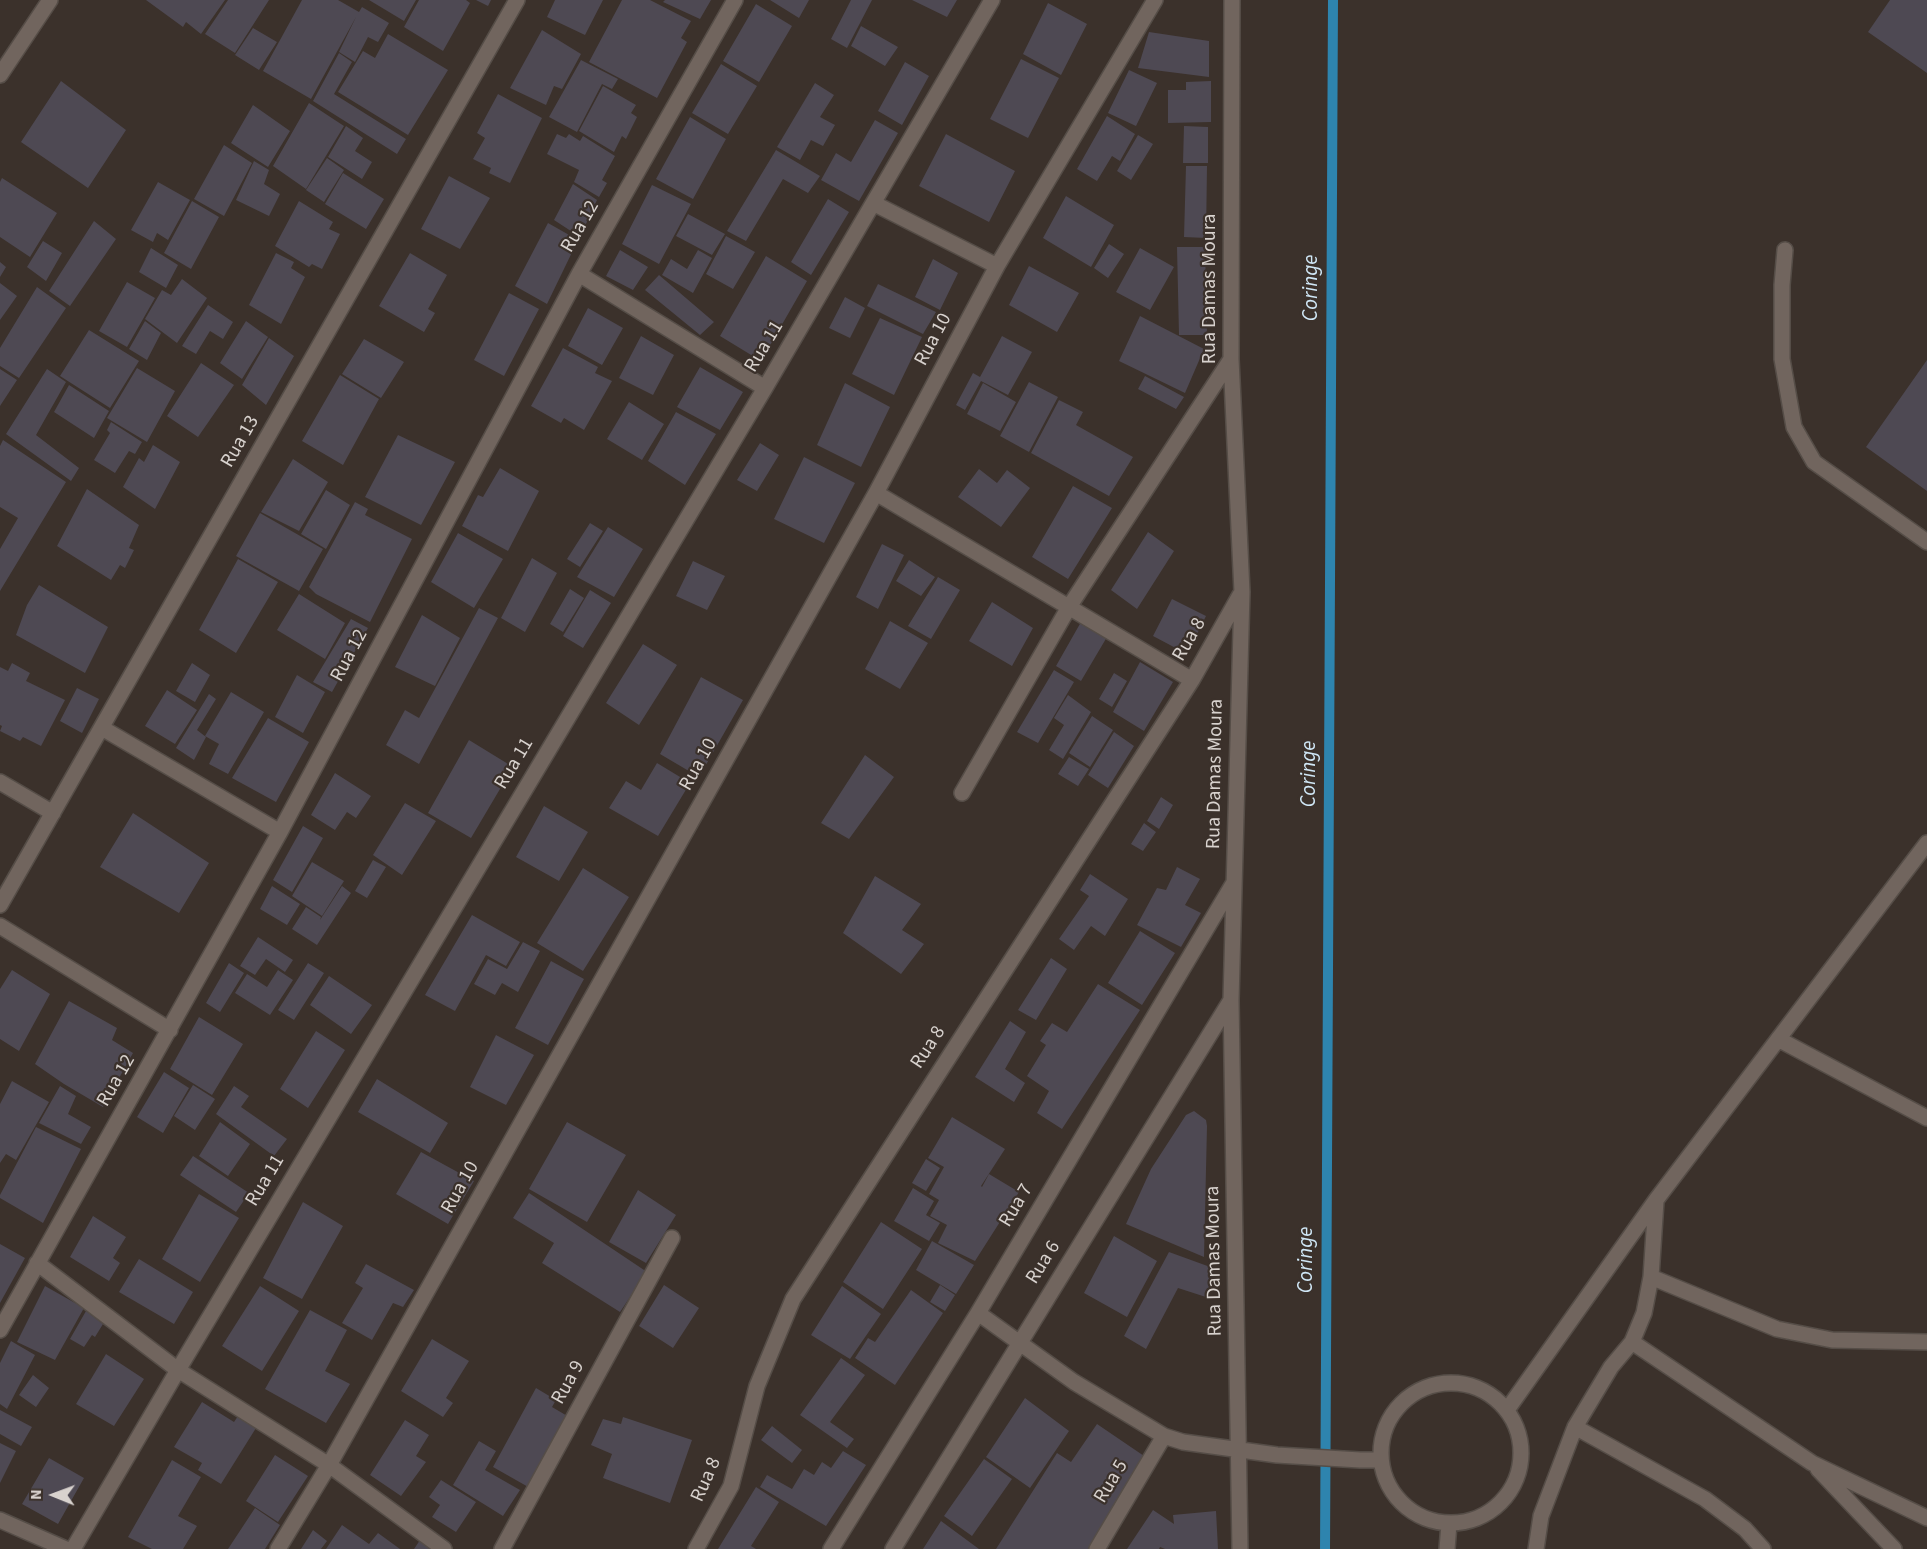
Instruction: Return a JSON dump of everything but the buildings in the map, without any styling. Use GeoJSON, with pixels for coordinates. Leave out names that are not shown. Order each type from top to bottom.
{"type":"FeatureCollection","features":[{"type":"Feature","properties":{"kind":"street"},"geometry":{"type":"LineString","coordinates":[[0,75],[50,0]]}},
{"type":"Feature","properties":{"kind":"street","name":"Rua 13"},"geometry":{"type":"LineString","coordinates":[[0,905],[518,0]]}},
{"type":"Feature","properties":{"kind":"street","name":"Rua 12"},"geometry":{"type":"LineString","coordinates":[[0,1330],[280,832],[579,274],[735,0]]}},
{"type":"Feature","properties":{"kind":"street","name":"Rua 11"},"geometry":{"type":"LineString","coordinates":[[73,1549],[177,1370],[765,388],[992,0]]}},
{"type":"Feature","properties":{"kind":"street","name":"Rua 10"},"geometry":{"type":"LineString","coordinates":[[278,1549],[329,1465],[876,493],[997,266],[1155,0]]}},
{"type":"Feature","properties":{"kind":"street","name":"Rua Damas Moura"},"geometry":{"type":"LineString","coordinates":[[1232,0],[1231,359],[1242,592],[1231,1000],[1240,1549]]}},
{"type":"Feature","properties":{"kind":"street"},"geometry":{"type":"LineString","coordinates":[[874,204],[997,266]]}},
{"type":"Feature","properties":{"kind":"street"},"geometry":{"type":"LineString","coordinates":[[1785,250],[1782,285],[1782,359],[1794,427],[1814,462],[1927,542]]}},
{"type":"Feature","properties":{"kind":"street"},"geometry":{"type":"LineString","coordinates":[[579,274],[765,388]]}},
{"type":"Feature","properties":{"kind":"street"},"geometry":{"type":"LineString","coordinates":[[962,792],[1069,607],[1231,359]]}},
{"type":"Feature","properties":{"kind":"street"},"geometry":{"type":"LineString","coordinates":[[876,493],[1192,680]]}},
{"type":"Feature","properties":{"kind":"street","name":"Rua 8"},"geometry":{"type":"LineString","coordinates":[[696,1549],[731,1486],[757,1386],[794,1299],[1192,680],[1242,592]]}},
{"type":"Feature","properties":{"kind":"street"},"geometry":{"type":"LineString","coordinates":[[102,728],[280,832]]}},
{"type":"Feature","properties":{"kind":"street"},"geometry":{"type":"LineString","coordinates":[[0,782],[53,813]]}},
{"type":"Feature","properties":{"kind":"street"},"geometry":{"type":"LineString","coordinates":[[1506,1410],[1656,1200],[1927,843]]}},
{"type":"Feature","properties":{"kind":"street","name":"Rua 7"},"geometry":{"type":"LineString","coordinates":[[831,1549],[978,1313],[1235,881]]}},
{"type":"Feature","properties":{"kind":"street"},"geometry":{"type":"LineString","coordinates":[[0,926],[170,1030]]}},
{"type":"Feature","properties":{"kind":"street","name":"Rua 6"},"geometry":{"type":"LineString","coordinates":[[893,1549],[1231,1000]]}},
{"type":"Feature","properties":{"kind":"street"},"geometry":{"type":"LineString","coordinates":[[1778,1039],[1927,1118]]}},
{"type":"Feature","properties":{"kind":"street"},"geometry":{"type":"LineString","coordinates":[[1536,1549],[1541,1516],[1575,1428],[1611,1367],[1632,1342],[1644,1313],[1651,1277],[1656,1200]]}},
{"type":"Feature","properties":{"kind":"street","name":"Rua 9"},"geometry":{"type":"LineString","coordinates":[[502,1549],[672,1238]]}},
{"type":"Feature","properties":{"kind":"street"},"geometry":{"type":"LineString","coordinates":[[37,1263],[177,1370],[329,1465],[444,1549]]}},
{"type":"Feature","properties":{"kind":"street"},"geometry":{"type":"LineString","coordinates":[[1651,1277],[1777,1329],[1832,1340],[1927,1342]]}},
{"type":"Feature","properties":{"kind":"street"},"geometry":{"type":"LineString","coordinates":[[978,1313],[1074,1382],[1164,1436],[1183,1442],[1240,1452],[1381,1460]]}},
{"type":"Feature","properties":{"kind":"street"},"geometry":{"type":"LineString","coordinates":[[1632,1342],[1812,1463],[1927,1518]]}},
{"type":"Feature","properties":{"kind":"street"},"geometry":{"type":"LineString","coordinates":[[1447,1383],[1469,1385],[1490,1394],[1506,1410],[1517,1429],[1521,1451],[1518,1474],[1508,1494],[1492,1510],[1471,1520],[1449,1524],[1429,1520],[1411,1511],[1396,1497],[1386,1479],[1381,1460],[1383,1437],[1391,1416],[1406,1399],[1425,1387],[1447,1383]]}},
{"type":"Feature","properties":{"kind":"street"},"geometry":{"type":"LineString","coordinates":[[1575,1428],[1705,1499],[1745,1530],[1763,1549]]}},
{"type":"Feature","properties":{"kind":"street","name":"Rua 5"},"geometry":{"type":"LineString","coordinates":[[1096,1549],[1164,1436]]}},
{"type":"Feature","properties":{"kind":"street"},"geometry":{"type":"LineString","coordinates":[[1812,1463],[1894,1549]]}},
{"type":"Feature","properties":{"kind":"street"},"geometry":{"type":"LineString","coordinates":[[0,1520],[66,1549]]}},
{"type":"Feature","properties":{"kind":"street"},"geometry":{"type":"LineString","coordinates":[[1447,1549],[1449,1524]]}},
{"type":"Feature","properties":{"kind":"waterway","name":"Coringe"},"geometry":{"type":"LineString","coordinates":[[1325,1549],[1333,0]]}}]}
